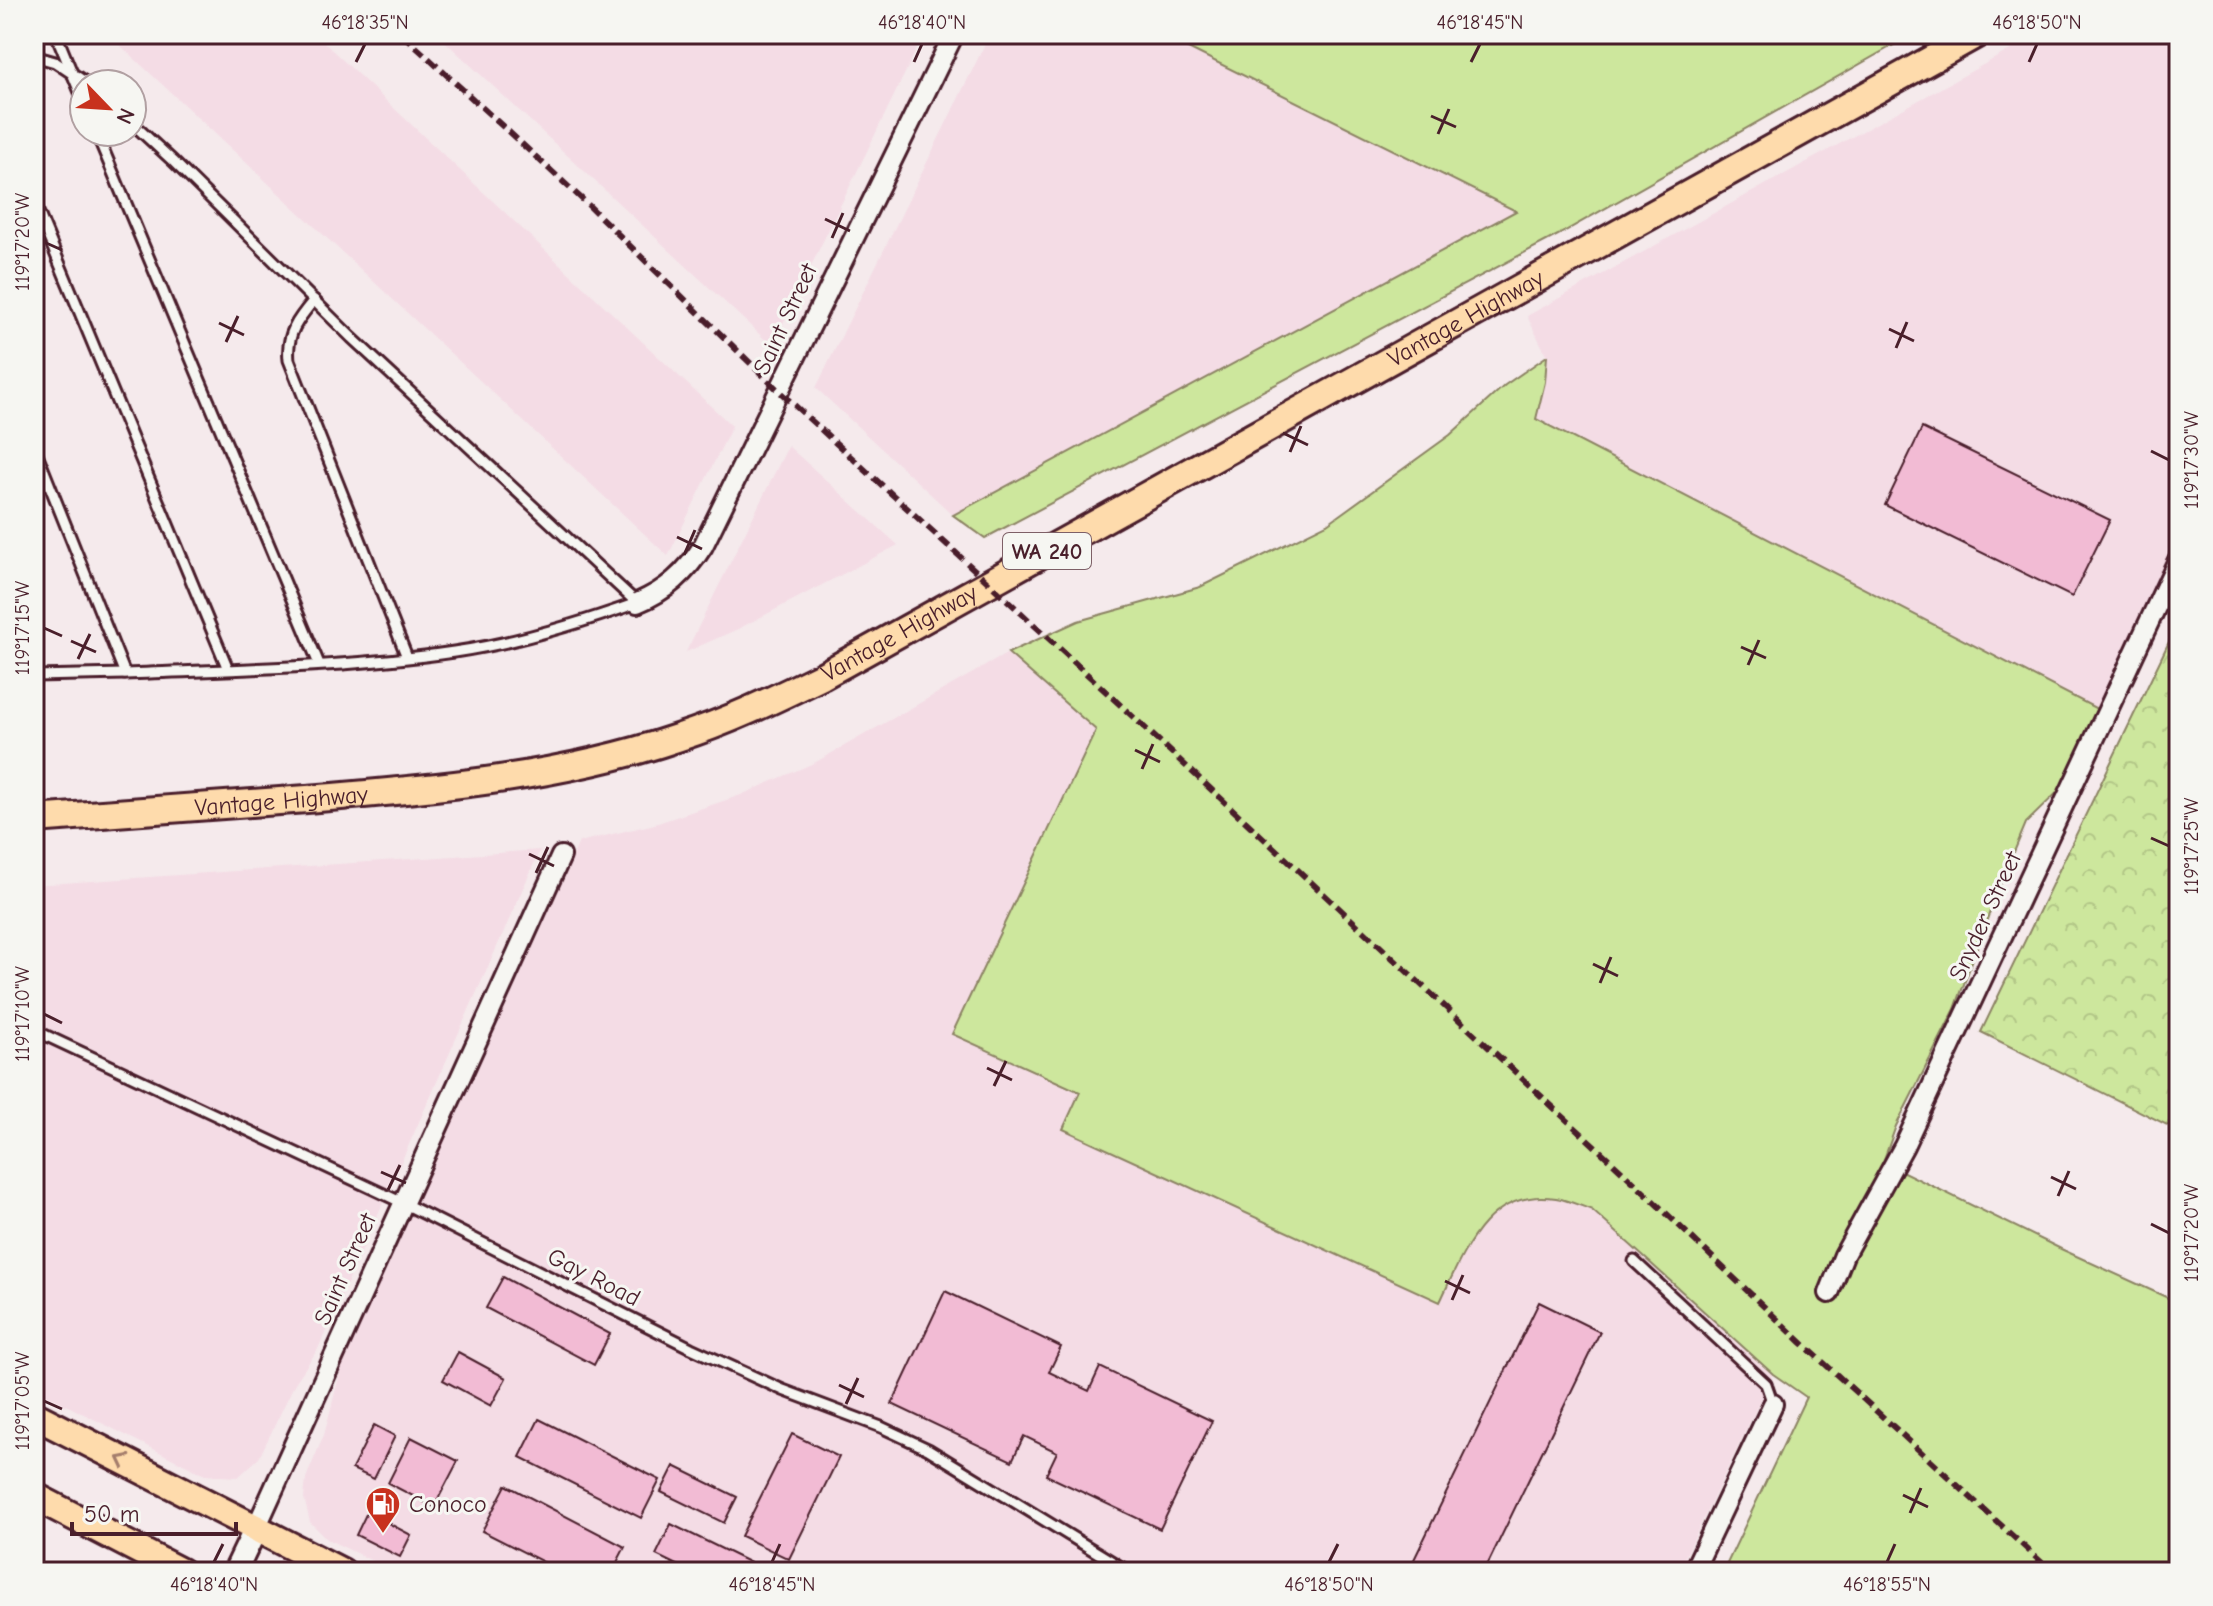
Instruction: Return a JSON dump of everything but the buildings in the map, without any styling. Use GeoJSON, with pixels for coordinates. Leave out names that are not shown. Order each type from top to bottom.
{"type":"FeatureCollection","features":[{"type":"Feature","properties":{"kind":"main road","name":"Vantage Highway"},"geometry":{"type":"LineString","coordinates":[[34,819],[362,795],[477,783],[596,760],[664,742],[761,706],[822,676],[1977,34]]}},
{"type":"Feature","properties":{"kind":"main road"},"geometry":{"type":"LineString","coordinates":[[34,1415],[342,1572]]}},
{"type":"Feature","properties":{"kind":"main road"},"geometry":{"type":"LineString","coordinates":[[34,1496],[181,1572]]}},
{"type":"Feature","properties":{"kind":"street","name":"Saint Street"},"geometry":{"type":"LineString","coordinates":[[637,603],[658,594],[678,579],[709,536],[954,34]]}},
{"type":"Feature","properties":{"kind":"street","name":"Snyder Street"},"geometry":{"type":"LineString","coordinates":[[1829,1293],[1844,1255],[1904,1146],[2179,558]]}},
{"type":"Feature","properties":{"kind":"street","name":"Saint Street"},"geometry":{"type":"LineString","coordinates":[[235,1572],[561,856]]}},
{"type":"Feature","properties":{"kind":"street"},"geometry":{"type":"LineString","coordinates":[[1693,1572],[1773,1404]]}},
{"type":"Feature","properties":{"kind":"lane"},"geometry":{"type":"LineString","coordinates":[[56,34],[69,68]]}},
{"type":"Feature","properties":{"kind":"lane"},"geometry":{"type":"LineString","coordinates":[[34,56],[55,62],[68,70]]}},
{"type":"Feature","properties":{"kind":"lane"},"geometry":{"type":"LineString","coordinates":[[34,676],[319,664],[455,652],[597,618],[637,603],[483,462],[148,138]]}},
{"type":"Feature","properties":{"kind":"lane"},"geometry":{"type":"LineString","coordinates":[[103,148],[319,664]]}},
{"type":"Feature","properties":{"kind":"lane"},"geometry":{"type":"LineString","coordinates":[[34,202],[228,669]]}},
{"type":"Feature","properties":{"kind":"lane"},"geometry":{"type":"LineString","coordinates":[[314,300],[293,329],[289,360],[407,657]]}},
{"type":"Feature","properties":{"kind":"lane"},"geometry":{"type":"LineString","coordinates":[[34,446],[125,674]]}},
{"type":"Feature","properties":{"kind":"lane","name":"Gay Road"},"geometry":{"type":"LineString","coordinates":[[34,1030],[403,1203],[691,1348],[783,1390],[881,1427],[928,1449],[1129,1572]]}},
{"type":"Feature","properties":{"kind":"lane"},"geometry":{"type":"LineString","coordinates":[[1634,1261],[1766,1384],[1773,1404]]}},
{"type":"Feature","properties":{"kind":"shaded area"},"geometry":{"type":"Polygon","coordinates":[[[108,34],[315,34],[732,426],[668,556],[148,68],[108,34]]]}},
{"type":"Feature","properties":{"kind":"shaded area"},"geometry":{"type":"Polygon","coordinates":[[[437,34],[924,34],[772,346],[437,34]]]}},
{"type":"Feature","properties":{"kind":"shaded area"},"geometry":{"type":"Polygon","coordinates":[[[990,34],[1160,34],[1517,211],[953,515],[816,388],[990,34]]]}},
{"type":"Feature","properties":{"kind":"shaded area"},"geometry":{"type":"Polygon","coordinates":[[[2039,34],[2179,34],[2179,545],[2101,711],[1535,419],[1545,382],[1547,356],[1527,316],[2039,34]]]}},
{"type":"Feature","properties":{"kind":"shaded area"},"geometry":{"type":"Polygon","coordinates":[[[788,446],[898,545],[740,628],[686,652],[788,446]]]}},
{"type":"Feature","properties":{"kind":"shaded area"},"geometry":{"type":"Polygon","coordinates":[[[1008,653],[1096,729],[952,1035],[1080,1092],[1063,1129],[1440,1302],[1469,1241],[1490,1217],[1521,1198],[1557,1198],[1592,1210],[1773,1374],[1678,1572],[395,1572],[327,1539],[310,1522],[304,1498],[306,1478],[324,1435],[341,1369],[579,842],[655,824],[741,795],[816,762],[1008,653]]]}},
{"type":"Feature","properties":{"kind":"shaded area"},"geometry":{"type":"Polygon","coordinates":[[[540,850],[318,1349],[295,1383],[259,1458],[238,1477],[205,1475],[34,1389],[34,885],[540,850]]]}},
{"type":"Feature","properties":{"kind":"green space"},"geometry":{"type":"Polygon","coordinates":[[[1160,34],[1913,34],[1558,235],[985,538],[953,515],[1516,211],[1160,34]]]}},
{"type":"Feature","properties":{"kind":"green space"},"geometry":{"type":"Polygon","coordinates":[[[1547,356],[1545,382],[1536,419],[2101,711],[2076,774],[2026,823],[1994,900],[1955,1009],[1896,1126],[1883,1162],[2179,1303],[2179,1572],[1723,1572],[1806,1397],[1773,1374],[1592,1210],[1556,1198],[1532,1198],[1512,1203],[1495,1213],[1469,1244],[1440,1302],[1063,1129],[1080,1092],[952,1034],[1096,730],[1008,653],[1078,621],[1200,587],[1327,524],[1450,435],[1505,385],[1547,356]]]}},
{"type":"Feature","properties":{"kind":"green space"},"geometry":{"type":"Polygon","coordinates":[[[2179,621],[2179,1131],[1981,1032],[2179,621]]]}},
{"type":"Feature","properties":{"kind":"railway"},"geometry":{"type":"LineString","coordinates":[[402,34],[583,200],[780,392],[2052,1572]]}},
{"type":"Feature","properties":{"kind":"place","name":"Conoco"},"geometry":{"type":"Point","coordinates":[383,1535]}}]}
